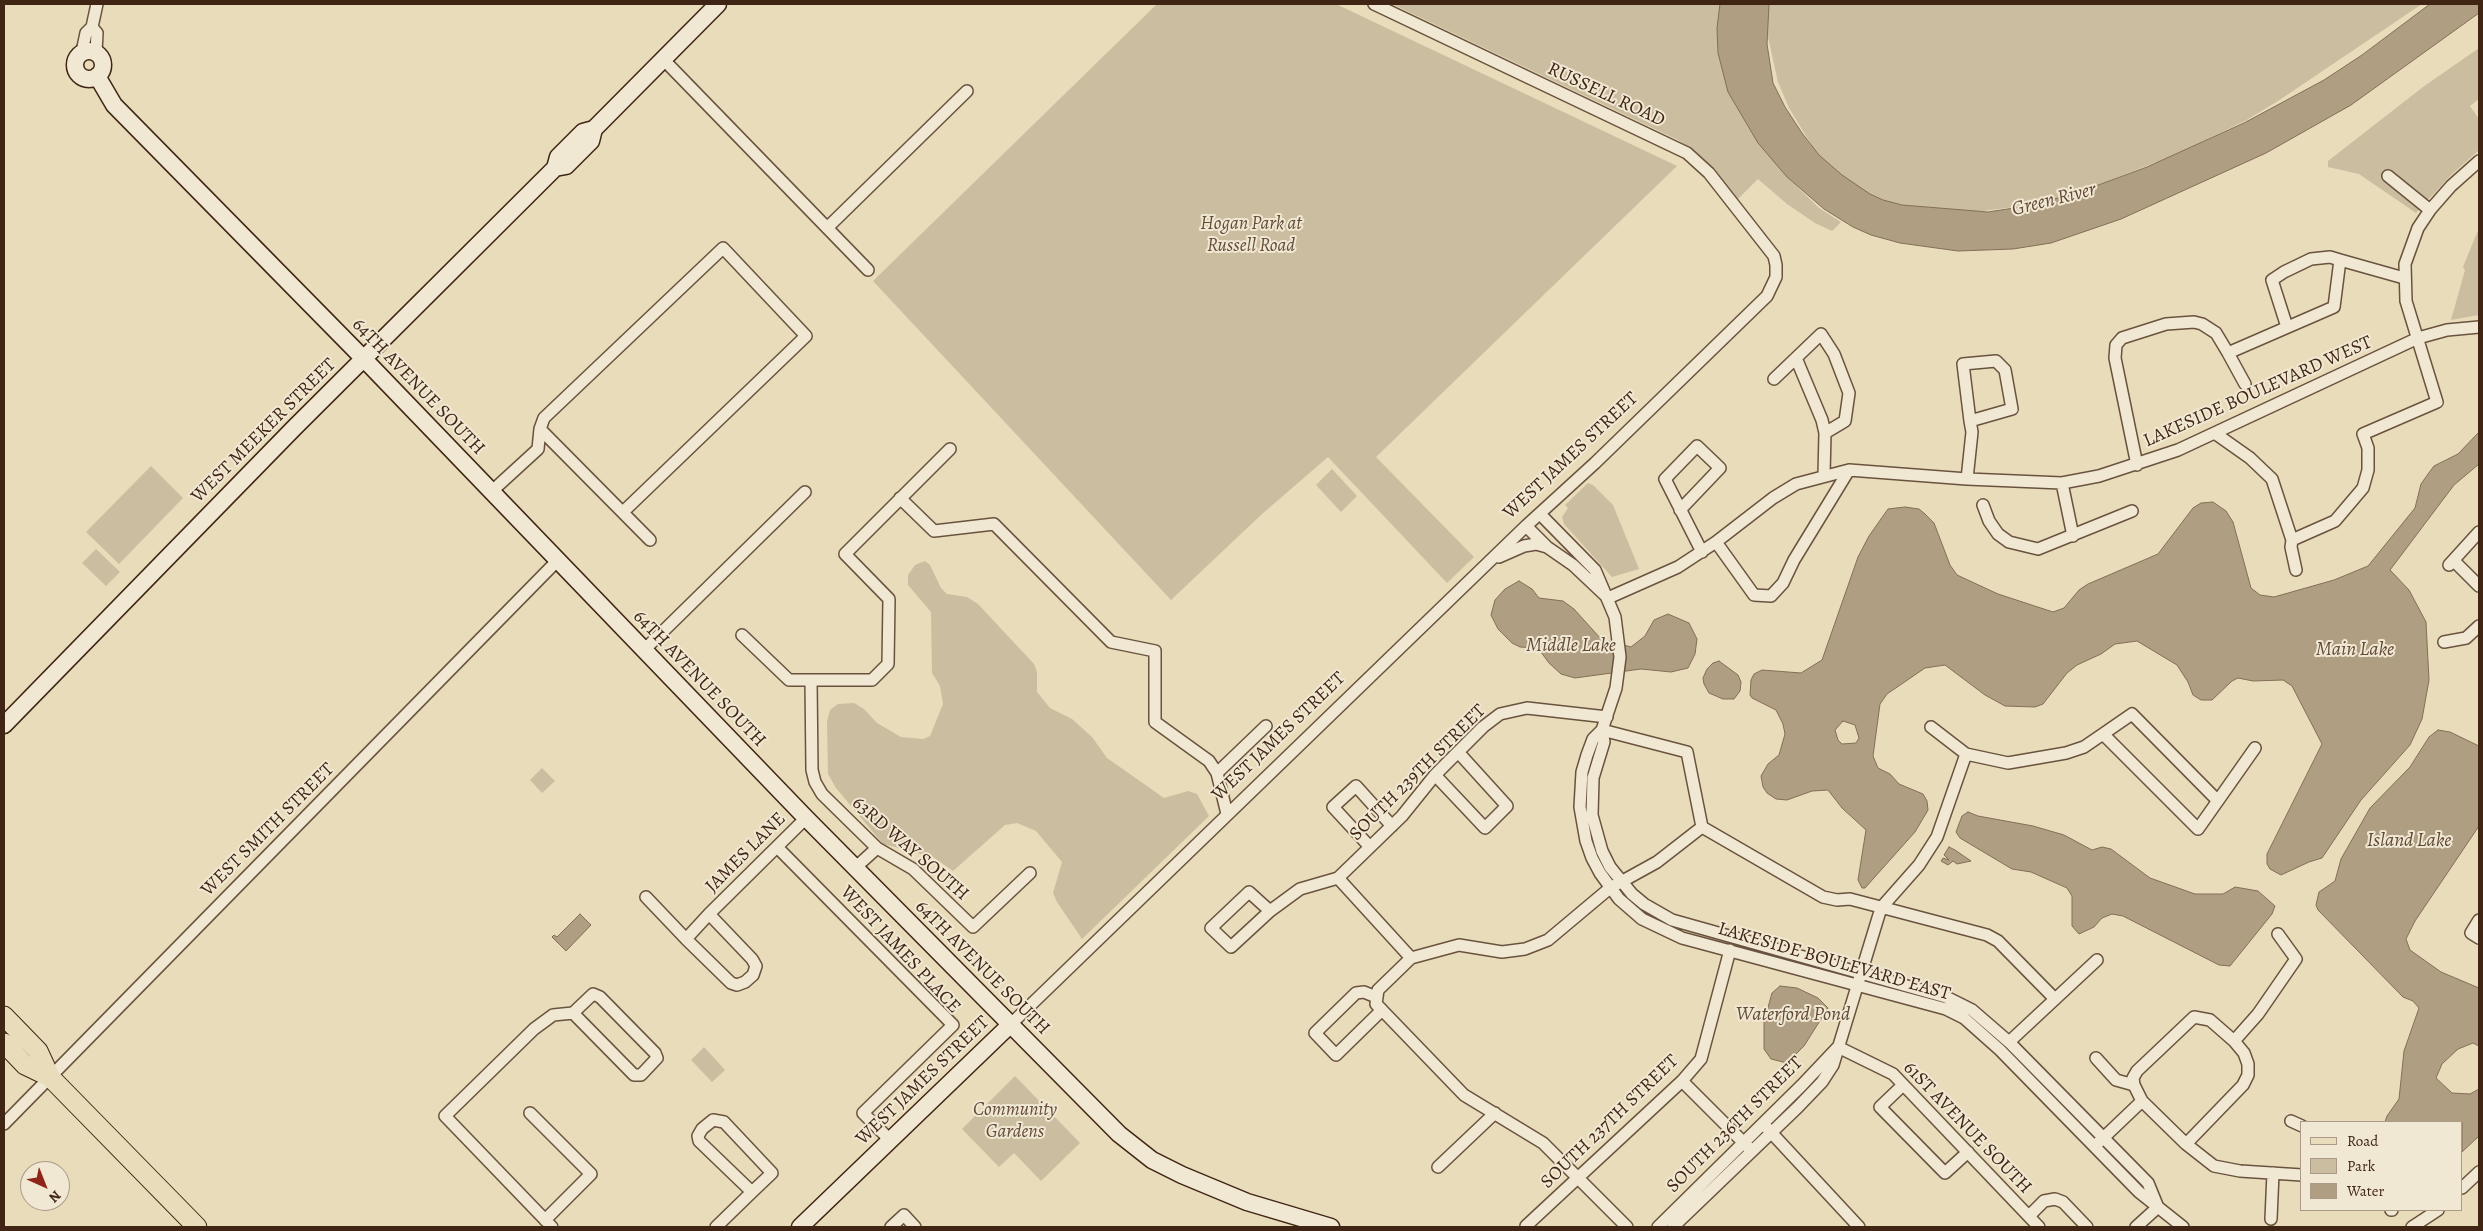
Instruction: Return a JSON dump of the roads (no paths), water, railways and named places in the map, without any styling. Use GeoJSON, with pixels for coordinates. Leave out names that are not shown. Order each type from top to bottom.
{"type":"FeatureCollection","features":[{"type":"Feature","properties":{"kind":"main road"},"geometry":{"type":"LineString","coordinates":[[4,1016],[38,1051],[50,1077],[197,1227]]}},
{"type":"Feature","properties":{"kind":"main road"},"geometry":{"type":"LineString","coordinates":[[4,1044],[25,1065],[50,1077]]}},
{"type":"Feature","properties":{"kind":"street","name":"WEST MEEKER STREET"},"geometry":{"type":"LineString","coordinates":[[4,725],[555,168],[558,157],[583,132],[594,129],[718,4]]}},
{"type":"Feature","properties":{"kind":"street","name":"RUSSELL ROAD"},"geometry":{"type":"LineString","coordinates":[[1374,4],[1687,153],[1709,173],[1774,256],[1777,272]]}},
{"type":"Feature","properties":{"kind":"street"},"geometry":{"type":"LineString","coordinates":[[89,52],[103,64],[97,76],[84,78],[77,72],[76,59],[89,52],[97,33],[92,27],[94,5]]}},
{"type":"Feature","properties":{"kind":"street"},"geometry":{"type":"LineString","coordinates":[[663,59],[868,270]]}},
{"type":"Feature","properties":{"kind":"street","name":"64TH AVENUE SOUTH"},"geometry":{"type":"LineString","coordinates":[[97,76],[114,104],[364,359],[806,818],[1119,1134],[1152,1160],[1182,1176],[1247,1202],[1331,1227]]}},
{"type":"Feature","properties":{"kind":"street"},"geometry":{"type":"LineString","coordinates":[[827,228],[967,91]]}},
{"type":"Feature","properties":{"kind":"street"},"geometry":{"type":"LineString","coordinates":[[2292,540],[2335,521],[2363,488],[2368,470],[2368,448],[2363,434],[2437,402],[2406,301],[2404,278],[2409,250],[2418,228],[2430,210],[2451,186],[2479,161]]}},
{"type":"Feature","properties":{"kind":"street"},"geometry":{"type":"LineString","coordinates":[[2388,176],[2430,210]]}},
{"type":"Feature","properties":{"kind":"street"},"geometry":{"type":"LineString","coordinates":[[491,492],[538,449],[540,429],[544,418],[723,248],[806,336],[623,512]]}},
{"type":"Feature","properties":{"kind":"street"},"geometry":{"type":"LineString","coordinates":[[2287,327],[2272,280],[2276,276],[2320,257],[2340,260],[2404,278]]}},
{"type":"Feature","properties":{"kind":"street"},"geometry":{"type":"LineString","coordinates":[[2228,353],[2334,307],[2340,260]]}},
{"type":"Feature","properties":{"kind":"street","name":"WEST JAMES STREET"},"geometry":{"type":"LineString","coordinates":[[800,1227],[1767,296],[1777,272]]}},
{"type":"Feature","properties":{"kind":"street"},"geometry":{"type":"LineString","coordinates":[[2137,465],[2115,358],[2116,345],[2122,338],[2166,324],[2194,322],[2202,324],[2216,333],[2244,384]]}},
{"type":"Feature","properties":{"kind":"street","name":"LAKESIDE BOULEVARD WEST"},"geometry":{"type":"LineString","coordinates":[[1608,598],[1678,567],[1716,542],[1773,498],[1796,484],[1824,475],[1849,470],[1967,480],[2062,483],[2137,465],[2216,434],[2418,338],[2447,330],[2479,327]]}},
{"type":"Feature","properties":{"kind":"street"},"geometry":{"type":"LineString","coordinates":[[1774,379],[1820,334],[1834,354],[1849,393],[1845,421],[1825,433]]}},
{"type":"Feature","properties":{"kind":"street"},"geometry":{"type":"LineString","coordinates":[[1796,358],[1822,420],[1825,433],[1824,475]]}},
{"type":"Feature","properties":{"kind":"street"},"geometry":{"type":"LineString","coordinates":[[1967,480],[1972,432],[1970,421],[1963,364],[1996,361],[2005,370],[2012,409],[1970,421]]}},
{"type":"Feature","properties":{"kind":"street"},"geometry":{"type":"LineString","coordinates":[[540,429],[650,540]]}},
{"type":"Feature","properties":{"kind":"street"},"geometry":{"type":"LineString","coordinates":[[2216,434],[2250,458],[2272,479],[2292,540],[2291,547],[2296,570]]}},
{"type":"Feature","properties":{"kind":"street"},"geometry":{"type":"LineString","coordinates":[[1680,510],[1720,468],[1697,446],[1665,479],[1680,510],[1702,552]]}},
{"type":"Feature","properties":{"kind":"street"},"geometry":{"type":"LineString","coordinates":[[742,634],[784,678],[872,680],[888,664],[889,599],[845,554],[950,450]]}},
{"type":"Feature","properties":{"kind":"street"},"geometry":{"type":"LineString","coordinates":[[1716,542],[1754,595],[1771,596],[1784,583],[1794,560],[1849,470]]}},
{"type":"Feature","properties":{"kind":"street"},"geometry":{"type":"LineString","coordinates":[[2062,483],[2073,536]]}},
{"type":"Feature","properties":{"kind":"street"},"geometry":{"type":"LineString","coordinates":[[643,650],[806,492]]}},
{"type":"Feature","properties":{"kind":"street"},"geometry":{"type":"LineString","coordinates":[[900,498],[934,531],[994,524],[1110,642],[1155,651],[1155,722],[1208,760],[1216,773],[1227,814]]}},
{"type":"Feature","properties":{"kind":"street"},"geometry":{"type":"LineString","coordinates":[[1983,505],[1989,522],[1998,534],[2009,542],[2038,550],[2132,511]]}},
{"type":"Feature","properties":{"kind":"street","name":"LAKESIDE BOULEVARD EAST"},"geometry":{"type":"LineString","coordinates":[[1540,514],[1595,570],[1615,617],[1620,657],[1618,675],[1607,717],[1602,730],[1593,739],[1587,756],[1581,781],[1580,807],[1589,850],[1610,888],[1630,909],[1655,926],[1682,938],[1946,1009],[1964,1018],[2000,1050],[2138,1192],[2183,1227]]}},
{"type":"Feature","properties":{"kind":"street","name":"LAKESIDE BOULEVARD EAST"},"geometry":{"type":"LineString","coordinates":[[1526,526],[1547,547],[1573,565],[1608,598]]}},
{"type":"Feature","properties":{"kind":"street"},"geometry":{"type":"LineString","coordinates":[[2479,532],[2451,563],[2479,586]]}},
{"type":"Feature","properties":{"kind":"street"},"geometry":{"type":"LineString","coordinates":[[1488,563],[1524,546],[1536,544],[1547,547]]}},
{"type":"Feature","properties":{"kind":"street","name":"WEST SMITH STREET"},"geometry":{"type":"LineString","coordinates":[[4,1124],[557,561]]}},
{"type":"Feature","properties":{"kind":"street"},"geometry":{"type":"LineString","coordinates":[[2444,642],[2466,638],[2479,626]]}},
{"type":"Feature","properties":{"kind":"street","name":"63RD WAY SOUTH"},"geometry":{"type":"LineString","coordinates":[[811,680],[812,770],[815,782],[822,794],[877,848],[913,869],[973,927],[1030,873]]}},
{"type":"Feature","properties":{"kind":"street","name":"SOUTH 239TH STREET"},"geometry":{"type":"LineString","coordinates":[[1270,911],[1249,892],[1211,928],[1231,947],[1270,911],[1300,889],[1338,878],[1392,826],[1435,775],[1500,714],[1527,708],[1607,717]]}},
{"type":"Feature","properties":{"kind":"street"},"geometry":{"type":"LineString","coordinates":[[1931,727],[1966,754],[2008,763],[2037,759],[2084,747],[2132,714],[2217,800]]}},
{"type":"Feature","properties":{"kind":"street"},"geometry":{"type":"LineString","coordinates":[[1216,773],[1266,726]]}},
{"type":"Feature","properties":{"kind":"street"},"geometry":{"type":"LineString","coordinates":[[1602,730],[1686,752],[1702,827],[1823,897],[1837,900],[1850,899],[1987,935],[1998,941],[2054,998]]}},
{"type":"Feature","properties":{"kind":"street","name":"LAKESIDE BOULEVARD EAST"},"geometry":{"type":"LineString","coordinates":[[1602,730],[1604,742],[1593,778],[1592,815],[1602,851],[1621,882],[1644,904],[1672,920],[1957,1001],[1984,1018],[2148,1183],[2158,1206]]}},
{"type":"Feature","properties":{"kind":"street"},"geometry":{"type":"LineString","coordinates":[[2103,734],[2198,829],[2255,748]]}},
{"type":"Feature","properties":{"kind":"street"},"geometry":{"type":"LineString","coordinates":[[1435,775],[1485,828],[1507,806],[1458,752]]}},
{"type":"Feature","properties":{"kind":"street","name":"SOUTH 236TH STREET"},"geometry":{"type":"LineString","coordinates":[[1658,1227],[1748,1147],[1771,1132],[1822,1082],[1832,1065],[1881,908],[1919,865],[1937,837],[1966,754]]}},
{"type":"Feature","properties":{"kind":"street"},"geometry":{"type":"LineString","coordinates":[[1370,847],[1333,807],[1356,786],[1392,826]]}},
{"type":"Feature","properties":{"kind":"street","name":"JAMES LANE"},"geometry":{"type":"LineString","coordinates":[[686,939],[806,818]]}},
{"type":"Feature","properties":{"kind":"street"},"geometry":{"type":"LineString","coordinates":[[1627,1227],[1543,1143],[1464,1095],[1376,1004],[1376,997],[1378,990],[1411,958],[1459,945],[1502,952],[1525,949],[1548,940],[1610,888],[1657,862],[1702,827]]}},
{"type":"Feature","properties":{"kind":"street","name":"WEST JAMES PLACE"},"geometry":{"type":"LineString","coordinates":[[777,847],[953,1026],[864,1114],[890,1140]]}},
{"type":"Feature","properties":{"kind":"street"},"geometry":{"type":"LineString","coordinates":[[855,868],[877,848]]}},
{"type":"Feature","properties":{"kind":"street"},"geometry":{"type":"LineString","coordinates":[[1338,878],[1411,958]]}},
{"type":"Feature","properties":{"kind":"street"},"geometry":{"type":"LineString","coordinates":[[646,897],[731,983],[736,985],[745,982],[753,975],[756,966],[752,959],[709,914]]}},
{"type":"Feature","properties":{"kind":"street"},"geometry":{"type":"LineString","coordinates":[[2475,936],[2479,920]]}},
{"type":"Feature","properties":{"kind":"street"},"geometry":{"type":"LineString","coordinates":[[2234,1041],[2258,1014],[2296,959],[2278,934]]}},
{"type":"Feature","properties":{"kind":"street","name":"SOUTH 237TH STREET"},"geometry":{"type":"LineString","coordinates":[[1526,1226],[1682,1081],[1701,1059],[1730,950]]}},
{"type":"Feature","properties":{"kind":"street"},"geometry":{"type":"LineString","coordinates":[[2009,1042],[2054,998],[2097,960]]}},
{"type":"Feature","properties":{"kind":"street"},"geometry":{"type":"LineString","coordinates":[[1376,997],[1364,992],[1356,993],[1315,1033],[1336,1055],[1382,1010]]}},
{"type":"Feature","properties":{"kind":"street"},"geometry":{"type":"LineString","coordinates":[[530,1113],[591,1174],[548,1224],[445,1116],[534,1029],[553,1015],[573,1013],[593,994],[600,997],[656,1053],[656,1058],[641,1075],[634,1075],[573,1013]]}},
{"type":"Feature","properties":{"kind":"street"},"geometry":{"type":"LineString","coordinates":[[2186,1144],[2246,1080],[2248,1064],[2244,1053],[2234,1041],[2210,1020],[2194,1018],[2137,1071],[2133,1081],[2142,1101],[2186,1144],[2214,1166],[2240,1171],[2300,1175]]}},
{"type":"Feature","properties":{"kind":"street","name":"SOUTH 236TH STREET"},"geometry":{"type":"LineString","coordinates":[[1672,1227],[1748,1147],[1763,1124],[1838,1047]]}},
{"type":"Feature","properties":{"kind":"street","name":"61ST AVENUE SOUTH"},"geometry":{"type":"LineString","coordinates":[[1838,1047],[1884,1069],[1903,1085],[2038,1227]]}},
{"type":"Feature","properties":{"kind":"street"},"geometry":{"type":"LineString","coordinates":[[2096,1058],[2116,1080],[2133,1081]]}},
{"type":"Feature","properties":{"kind":"street"},"geometry":{"type":"LineString","coordinates":[[1682,1081],[1748,1147]]}},
{"type":"Feature","properties":{"kind":"street"},"geometry":{"type":"LineString","coordinates":[[1903,1085],[1880,1107],[1945,1173],[1968,1152]]}},
{"type":"Feature","properties":{"kind":"street"},"geometry":{"type":"LineString","coordinates":[[2094,1147],[2142,1101]]}},
{"type":"Feature","properties":{"kind":"street"},"geometry":{"type":"LineString","coordinates":[[1438,1167],[1495,1113]]}},
{"type":"Feature","properties":{"kind":"street"},"geometry":{"type":"LineString","coordinates":[[716,1227],[772,1173],[724,1122],[713,1120],[702,1129],[698,1136],[699,1141],[752,1192]]}},
{"type":"Feature","properties":{"kind":"street"},"geometry":{"type":"LineString","coordinates":[[1763,1124],[1859,1227]]}},
{"type":"Feature","properties":{"kind":"street"},"geometry":{"type":"LineString","coordinates":[[2463,1187],[2479,1172]]}},
{"type":"Feature","properties":{"kind":"street"},"geometry":{"type":"LineString","coordinates":[[2271,1219],[2273,1173]]}},
{"type":"Feature","properties":{"kind":"street"},"geometry":{"type":"LineString","coordinates":[[2029,1216],[2044,1201],[2055,1198],[2063,1202],[2087,1227]]}},
{"type":"Feature","properties":{"kind":"street"},"geometry":{"type":"LineString","coordinates":[[2136,1227],[2158,1206]]}},
{"type":"Feature","properties":{"kind":"street"},"geometry":{"type":"LineString","coordinates":[[2412,1227],[2436,1211]]}},
{"type":"Feature","properties":{"kind":"street"},"geometry":{"type":"LineString","coordinates":[[891,1227],[904,1215],[915,1227]]}},
{"type":"Feature","properties":{"kind":"water","name":"Green River"},"geometry":{"type":"Polygon","coordinates":[[[1720,4],[1769,4],[1767,44],[1773,83],[1785,107],[1802,133],[1819,155],[1842,175],[1870,194],[1902,205],[1988,212],[2027,206],[2074,194],[2147,167],[2244,123],[2324,80],[2362,55],[2430,4],[2479,4],[2479,13],[2351,105],[2266,153],[2121,219],[2051,243],[2013,249],[1958,251],[1900,243],[1871,235],[1853,227],[1824,209],[1787,177],[1758,143],[1728,92],[1718,53],[1717,28],[1720,4]]]}},
{"type":"Feature","properties":{"kind":"water","name":"Main Lake"},"geometry":{"type":"Polygon","coordinates":[[[2479,432],[2479,464],[2454,485],[2390,570],[2409,590],[2426,622],[2429,680],[2422,719],[2410,745],[2361,800],[2322,858],[2281,875],[2270,869],[2267,864],[2267,854],[2322,744],[2292,686],[2283,680],[2253,681],[2238,678],[2232,681],[2212,700],[2201,700],[2193,695],[2188,682],[2177,665],[2137,641],[2115,644],[2101,654],[2077,665],[2067,673],[2043,704],[2035,707],[2005,706],[1985,695],[1945,665],[1925,668],[1887,694],[1880,704],[1873,756],[1878,768],[1890,774],[1899,784],[1923,794],[1927,801],[1928,810],[1915,832],[1865,888],[1862,888],[1858,880],[1866,830],[1842,808],[1828,790],[1812,791],[1787,800],[1776,799],[1767,793],[1763,787],[1761,776],[1768,764],[1779,755],[1785,734],[1783,724],[1776,710],[1752,698],[1750,695],[1751,680],[1754,674],[1762,670],[1801,673],[1822,660],[1858,557],[1869,536],[1888,509],[1905,507],[1919,509],[1925,514],[1934,523],[1950,565],[1957,575],[1998,594],[2053,612],[2064,608],[2079,590],[2088,584],[2158,554],[2193,508],[2201,503],[2213,502],[2226,511],[2233,522],[2251,588],[2260,595],[2274,597],[2334,580],[2368,566],[2415,508],[2421,484],[2434,466],[2458,454],[2479,432]],[[1843,721],[1835,730],[1838,740],[1842,744],[1856,743],[1859,738],[1855,725],[1843,721]]]}},
{"type":"Feature","properties":{"kind":"water","name":"Middle Lake"},"geometry":{"type":"Polygon","coordinates":[[[1519,581],[1532,589],[1539,598],[1563,601],[1574,609],[1601,639],[1631,647],[1645,636],[1654,620],[1668,614],[1689,623],[1697,639],[1695,654],[1688,668],[1671,672],[1641,669],[1575,678],[1561,674],[1549,663],[1538,648],[1520,647],[1512,643],[1498,629],[1491,615],[1495,600],[1505,589],[1519,581]]]}},
{"type":"Feature","properties":{"kind":"water"},"geometry":{"type":"Polygon","coordinates":[[[1719,661],[1738,675],[1741,682],[1740,691],[1734,699],[1723,699],[1709,693],[1704,684],[1703,678],[1707,669],[1713,663],[1719,661]]]}},
{"type":"Feature","properties":{"kind":"water","name":"Island Lake"},"geometry":{"type":"Polygon","coordinates":[[[2438,730],[2450,732],[2479,746],[2479,826],[2415,921],[2406,939],[2410,950],[2441,972],[2479,988],[2479,1046],[2473,1043],[2458,1049],[2442,1064],[2436,1078],[2452,1093],[2470,1094],[2479,1089],[2479,1136],[2463,1151],[2463,1121],[2385,1121],[2399,1099],[2404,1051],[2419,1008],[2413,1001],[2403,997],[2318,910],[2316,905],[2319,892],[2335,881],[2341,859],[2370,808],[2410,767],[2429,737],[2438,730]]]}},
{"type":"Feature","properties":{"kind":"water"},"geometry":{"type":"Polygon","coordinates":[[[1968,812],[1978,816],[2033,826],[2064,835],[2092,850],[2102,847],[2111,849],[2150,878],[2195,894],[2223,894],[2235,887],[2258,891],[2275,906],[2272,914],[2230,966],[2219,965],[2123,916],[2112,914],[2102,918],[2094,927],[2079,934],[2072,926],[2072,896],[2067,888],[2031,872],[2012,869],[1960,838],[1956,832],[1962,816],[1968,812]]]}},
{"type":"Feature","properties":{"kind":"water"},"geometry":{"type":"Polygon","coordinates":[[[1949,847],[1971,861],[1957,864],[1953,861],[1948,865],[1941,861],[1943,858],[1949,860],[1944,855],[1949,847]]]}},
{"type":"Feature","properties":{"kind":"water"},"geometry":{"type":"Polygon","coordinates":[[[580,914],[591,925],[566,951],[552,937],[554,935],[557,937],[580,914]]]}},
{"type":"Feature","properties":{"kind":"water","name":"Waterford Pond"},"geometry":{"type":"Polygon","coordinates":[[[1780,986],[1797,988],[1818,998],[1828,1008],[1804,1046],[1787,1063],[1771,1059],[1764,1049],[1764,1022],[1772,993],[1780,986]]]}},
{"type":"Feature","properties":{"kind":"park label","name":"Hogan Park at Russell Road"},"geometry":{"type":"Point","coordinates":[1251,235]}},
{"type":"Feature","properties":{"kind":"park label","name":"Community Gardens"},"geometry":{"type":"Point","coordinates":[1015,1121]}}]}
